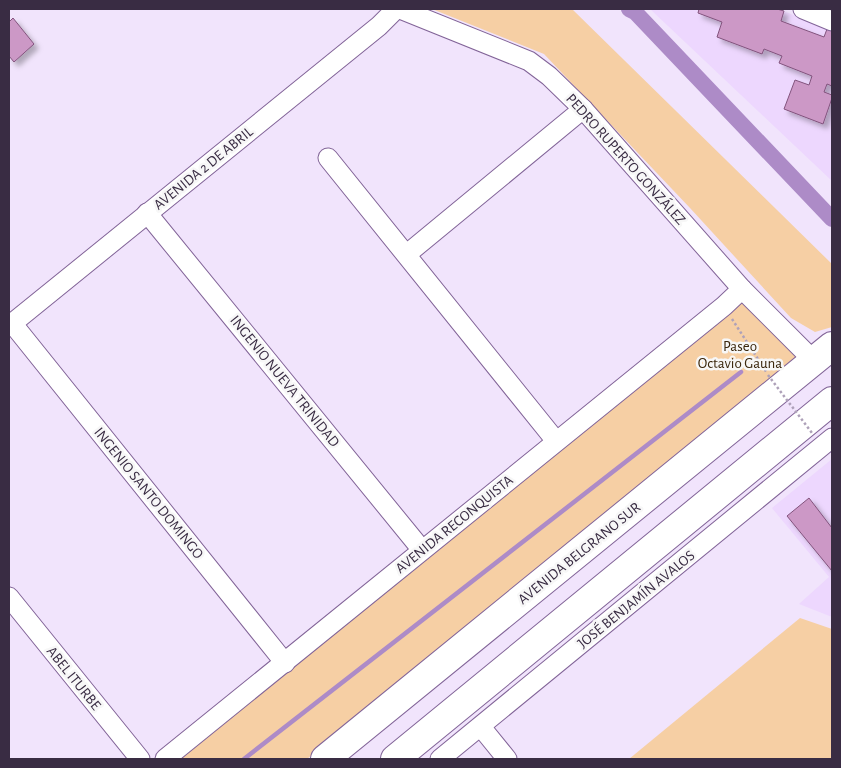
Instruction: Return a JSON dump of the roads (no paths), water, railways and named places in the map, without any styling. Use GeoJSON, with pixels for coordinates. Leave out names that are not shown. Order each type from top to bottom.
{"type":"FeatureCollection","features":[{"type":"Feature","properties":{"kind":"highway","name":"AVENIDA BELGRANO SUR"},"geometry":{"type":"LineString","coordinates":[[325,759],[823,353]]}},
{"type":"Feature","properties":{"kind":"highway"},"geometry":{"type":"LineString","coordinates":[[395,759],[832,401]]}},
{"type":"Feature","properties":{"kind":"street","name":"AVENIDA 2 DE ABRIL"},"geometry":{"type":"LineString","coordinates":[[10,325],[378,26],[396,9]]}},
{"type":"Feature","properties":{"kind":"street","name":"PEDRO RUPERTO GONZÁLEZ"},"geometry":{"type":"LineString","coordinates":[[400,9],[528,61],[549,76],[583,108],[742,289],[823,353]]}},
{"type":"Feature","properties":{"kind":"street"},"geometry":{"type":"LineString","coordinates":[[803,9],[832,21]]}},
{"type":"Feature","properties":{"kind":"street"},"geometry":{"type":"LineString","coordinates":[[407,254],[583,108]]}},
{"type":"Feature","properties":{"kind":"street"},"geometry":{"type":"LineString","coordinates":[[328,158],[556,441]]}},
{"type":"Feature","properties":{"kind":"street","name":"INGENIO NUEVA TRINIDAD"},"geometry":{"type":"LineString","coordinates":[[148,213],[422,550]]}},
{"type":"Feature","properties":{"kind":"street","name":"AVENIDA RECONQUISTA"},"geometry":{"type":"LineString","coordinates":[[165,759],[724,306],[742,289]]}},
{"type":"Feature","properties":{"kind":"street","name":"INGENIO SANTO DOMINGO"},"geometry":{"type":"LineString","coordinates":[[10,325],[285,663]]}},
{"type":"Feature","properties":{"kind":"street","name":"JOSÉ BENJAMÍN AVALOS"},"geometry":{"type":"LineString","coordinates":[[440,759],[832,438]]}},
{"type":"Feature","properties":{"kind":"street","name":"ABEL ITURBE"},"geometry":{"type":"LineString","coordinates":[[9,596],[140,759]]}},
{"type":"Feature","properties":{"kind":"street"},"geometry":{"type":"LineString","coordinates":[[481,727],[508,759]]}},
{"type":"Feature","properties":{"kind":"waterway"},"geometry":{"type":"LineString","coordinates":[[629,9],[635,12],[832,219]]}},
{"type":"Feature","properties":{"kind":"waterway"},"geometry":{"type":"LineString","coordinates":[[244,759],[741,372]]}},
{"type":"Feature","properties":{"kind":"park label","name":"Paseo Octavio Gauna"},"geometry":{"type":"Point","coordinates":[740,354]}}]}
